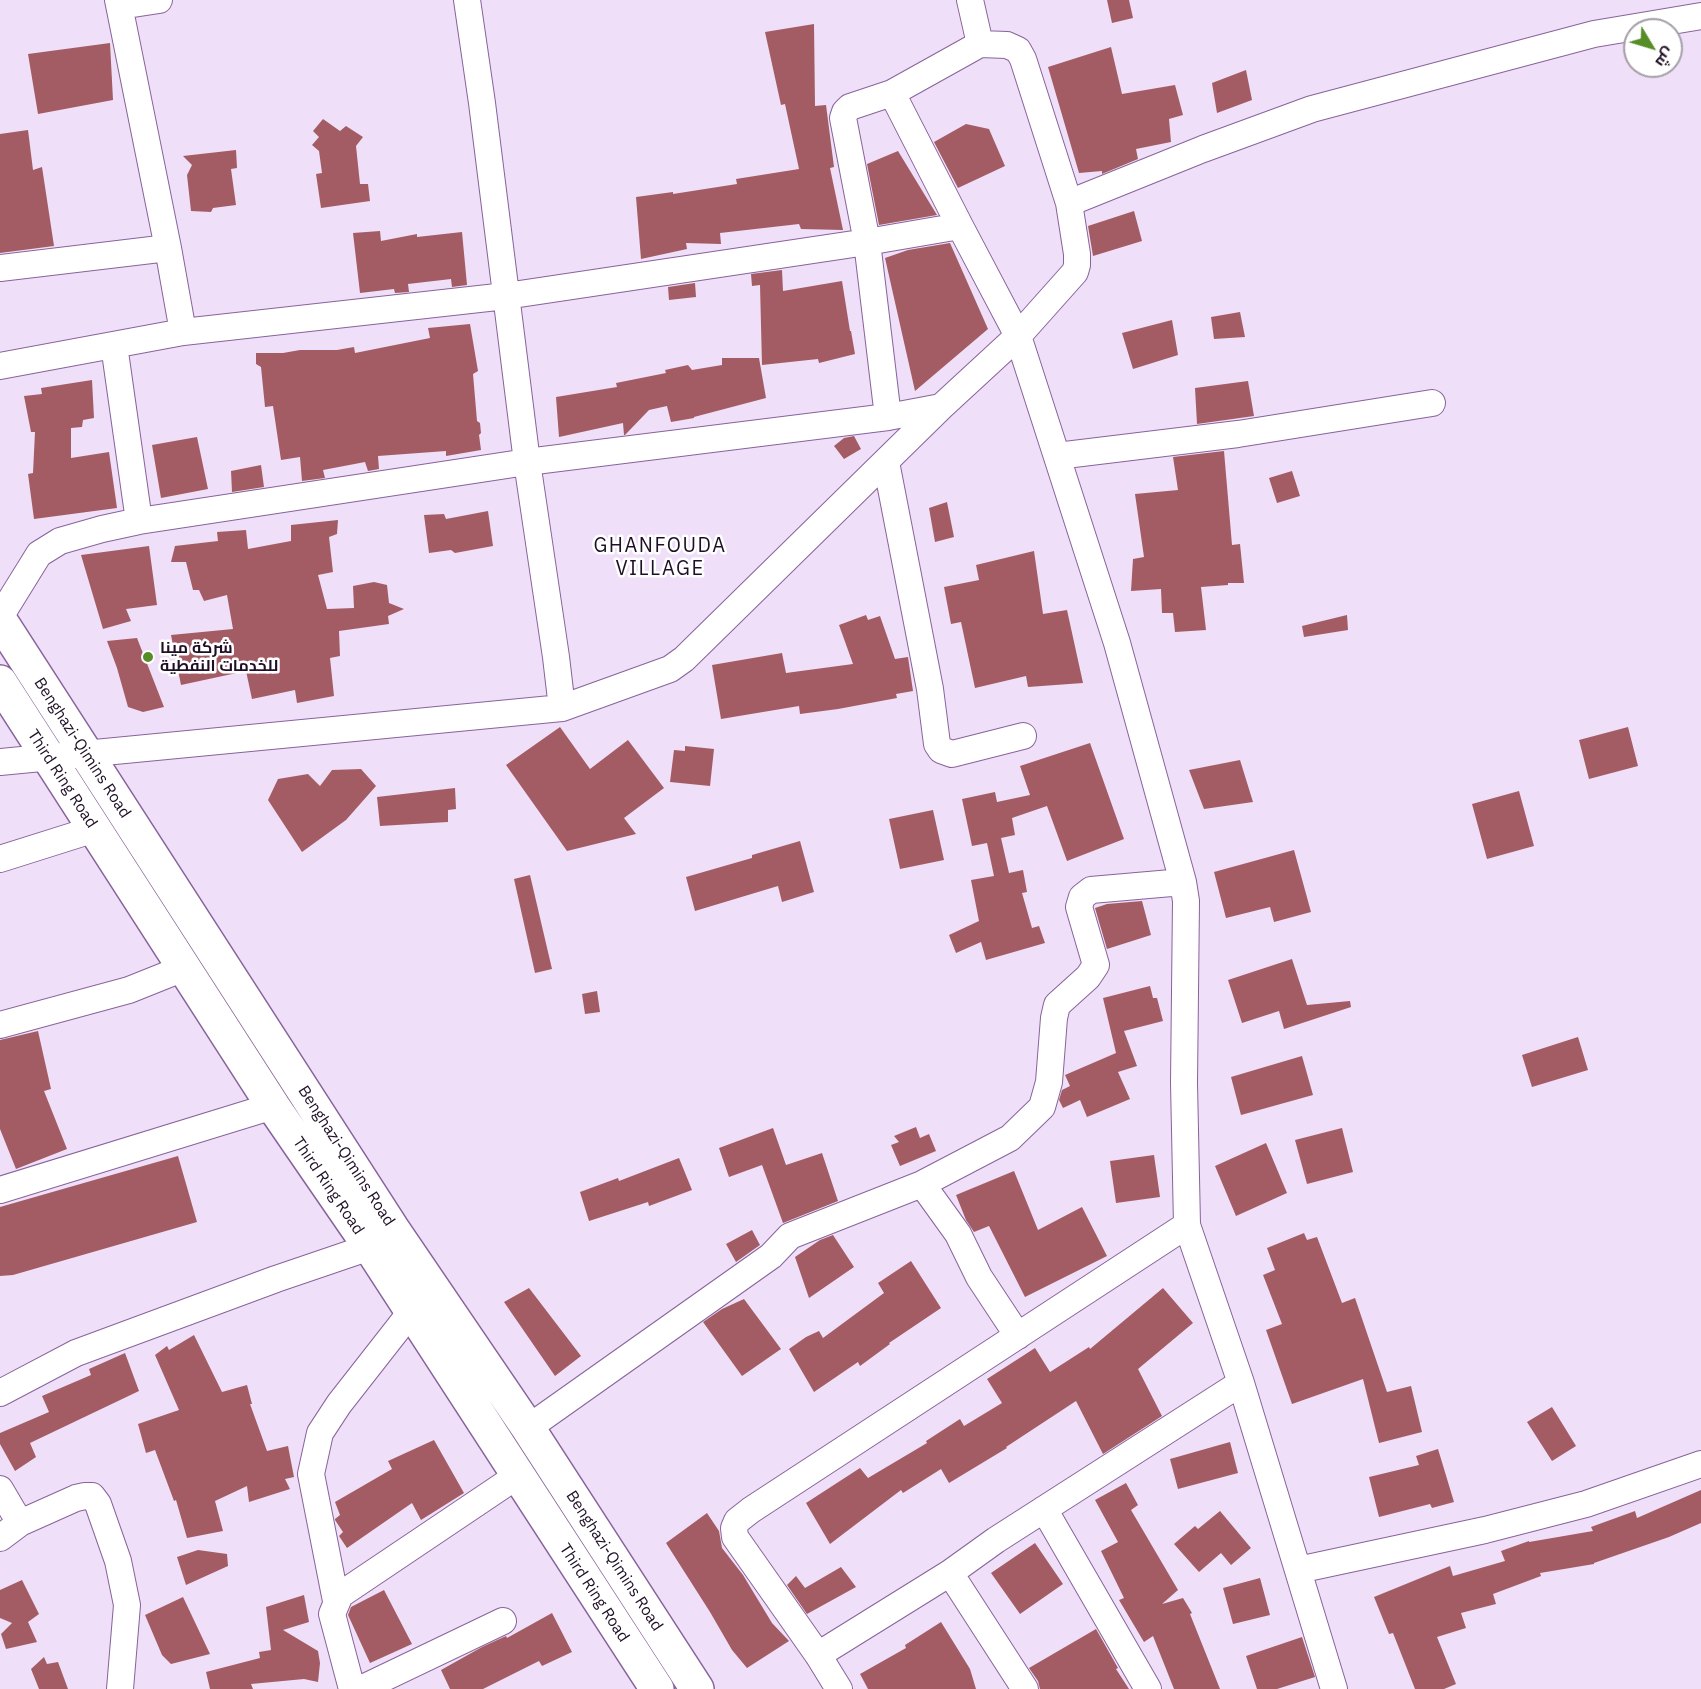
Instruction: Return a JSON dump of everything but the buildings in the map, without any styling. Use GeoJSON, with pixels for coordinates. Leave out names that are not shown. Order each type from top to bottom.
{"type":"FeatureCollection","features":[{"type":"Feature","properties":{"kind":"main road","name":"Benghazi-Qimins Road"},"geometry":{"type":"LineString","coordinates":[[0,618],[85,754],[385,1218],[528,1428],[697,1689]]}},
{"type":"Feature","properties":{"kind":"main road","name":"Third Ring Road"},"geometry":{"type":"LineString","coordinates":[[0,682],[273,1106],[370,1247],[657,1689]]}},
{"type":"Feature","properties":{"kind":"street"},"geometry":{"type":"LineString","coordinates":[[159,0],[119,3],[183,332]]}},
{"type":"Feature","properties":{"kind":"street"},"geometry":{"type":"LineString","coordinates":[[467,0],[527,462],[562,708]]}},
{"type":"Feature","properties":{"kind":"street"},"geometry":{"type":"LineString","coordinates":[[970,0],[980,44]]}},
{"type":"Feature","properties":{"kind":"street"},"geometry":{"type":"LineString","coordinates":[[1069,203],[1203,148],[1312,109],[1594,34],[1701,16]]}},
{"type":"Feature","properties":{"kind":"street"},"geometry":{"type":"LineString","coordinates":[[0,762],[562,708],[670,669],[684,659],[1018,336],[1075,272],[1077,254],[1069,203],[1023,58],[1018,50],[1007,45],[980,44],[892,93],[850,107],[843,118],[867,242],[888,417]]}},
{"type":"Feature","properties":{"kind":"street"},"geometry":{"type":"LineString","coordinates":[[892,93],[1018,336],[1117,643],[1183,882],[1186,920],[1184,1083],[1187,1225],[1241,1383],[1334,1689]]}},
{"type":"Feature","properties":{"kind":"street"},"geometry":{"type":"LineString","coordinates":[[0,366],[183,332],[506,296],[960,226]]}},
{"type":"Feature","properties":{"kind":"street"},"geometry":{"type":"LineString","coordinates":[[0,268],[168,248]]}},
{"type":"Feature","properties":{"kind":"street"},"geometry":{"type":"LineString","coordinates":[[114,345],[139,521]]}},
{"type":"Feature","properties":{"kind":"street"},"geometry":{"type":"LineString","coordinates":[[1057,456],[1238,434],[1432,403]]}},
{"type":"Feature","properties":{"kind":"street"},"geometry":{"type":"LineString","coordinates":[[0,618],[39,554],[60,541],[102,529],[139,521],[527,462],[888,417],[942,407]]}},
{"type":"Feature","properties":{"kind":"street"},"geometry":{"type":"LineString","coordinates":[[886,462],[930,689],[937,744],[941,750],[952,754],[1023,736]]}},
{"type":"Feature","properties":{"kind":"street"},"geometry":{"type":"LineString","coordinates":[[0,859],[95,829]]}},
{"type":"Feature","properties":{"kind":"street"},"geometry":{"type":"LineString","coordinates":[[528,1428],[771,1256],[790,1236],[922,1184],[1010,1138],[1042,1107],[1049,1082],[1057,1005],[1088,977],[1096,965],[1079,907],[1082,897],[1091,890],[1183,882]]}},
{"type":"Feature","properties":{"kind":"street"},"geometry":{"type":"LineString","coordinates":[[0,1025],[129,990],[184,968]]}},
{"type":"Feature","properties":{"kind":"street"},"geometry":{"type":"LineString","coordinates":[[0,1190],[273,1106]]}},
{"type":"Feature","properties":{"kind":"street"},"geometry":{"type":"LineString","coordinates":[[922,1184],[958,1234],[979,1277],[1017,1336]]}},
{"type":"Feature","properties":{"kind":"street"},"geometry":{"type":"LineString","coordinates":[[839,1689],[818,1655],[735,1537],[734,1528],[737,1521],[1187,1225]]}},
{"type":"Feature","properties":{"kind":"street"},"geometry":{"type":"LineString","coordinates":[[0,1393],[76,1353],[370,1247]]}},
{"type":"Feature","properties":{"kind":"street"},"geometry":{"type":"LineString","coordinates":[[336,1601],[311,1473],[320,1433],[339,1404],[411,1312]]}},
{"type":"Feature","properties":{"kind":"street"},"geometry":{"type":"LineString","coordinates":[[818,1655],[950,1573],[1044,1509],[1241,1383]]}},
{"type":"Feature","properties":{"kind":"street"},"geometry":{"type":"LineString","coordinates":[[1298,1570],[1485,1530],[1575,1507],[1701,1464]]}},
{"type":"Feature","properties":{"kind":"street"},"geometry":{"type":"LineString","coordinates":[[352,1689],[332,1614],[336,1601],[345,1592],[517,1476]]}},
{"type":"Feature","properties":{"kind":"street"},"geometry":{"type":"LineString","coordinates":[[0,1489],[10,1531],[85,1496],[92,1497],[98,1504],[118,1561],[127,1605],[120,1689]]}},
{"type":"Feature","properties":{"kind":"street"},"geometry":{"type":"LineString","coordinates":[[1044,1509],[1148,1689]]}},
{"type":"Feature","properties":{"kind":"street"},"geometry":{"type":"LineString","coordinates":[[950,1573],[1025,1689]]}},
{"type":"Feature","properties":{"kind":"street"},"geometry":{"type":"LineString","coordinates":[[361,1689],[503,1621]]}},
{"type":"Feature","properties":{"kind":"place","name":"شركة مينا للخدمات النفطية"},"geometry":{"type":"Point","coordinates":[148,657]}},
{"type":"Feature","properties":{"kind":"district","name":"GHANFOUDA VILLAGE"},"geometry":{"type":"Point","coordinates":[660,558]}}]}
